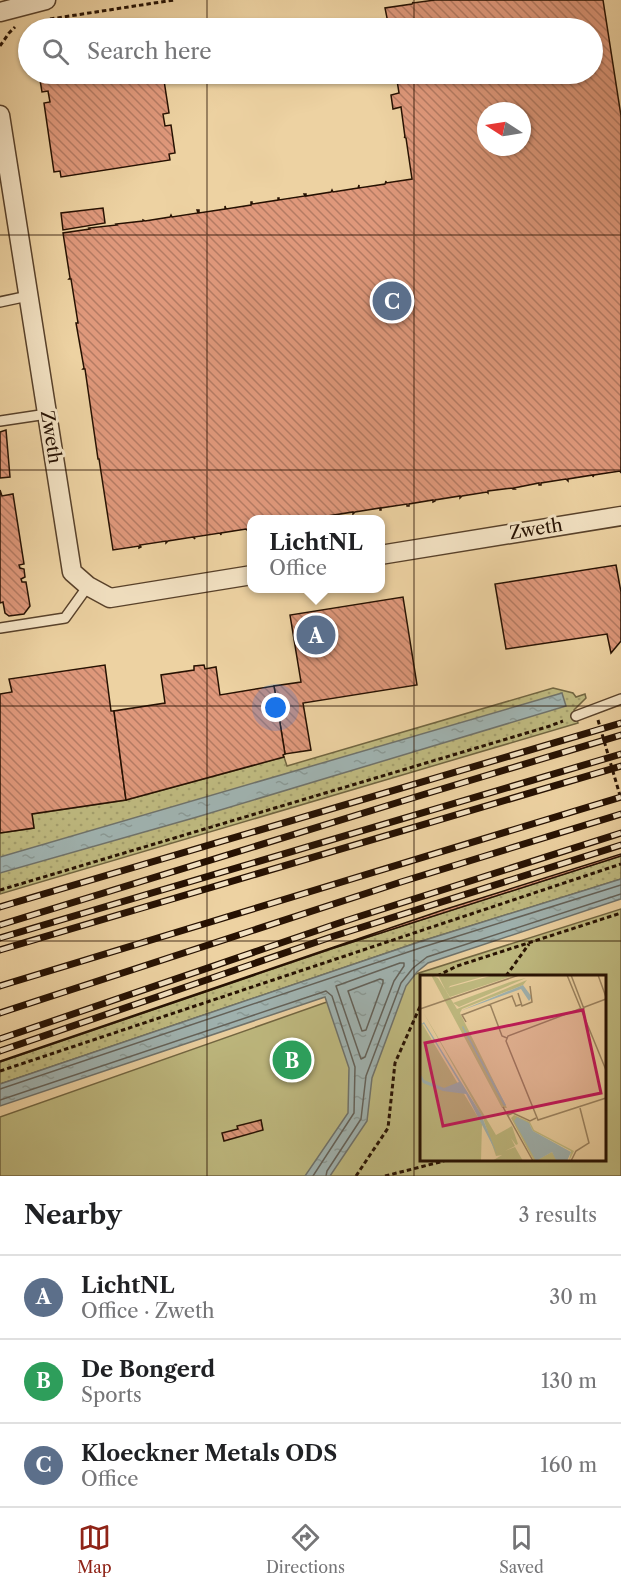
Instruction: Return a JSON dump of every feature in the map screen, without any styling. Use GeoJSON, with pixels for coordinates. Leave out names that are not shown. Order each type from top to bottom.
{"type":"FeatureCollection","features":[{"type":"Feature","properties":{"kind":"street"},"geometry":{"type":"LineString","coordinates":[[0,12],[46,0]]}},
{"type":"Feature","properties":{"kind":"street","name":"Zweth"},"geometry":{"type":"LineString","coordinates":[[0,115],[72,572],[88,586],[110,598],[247,576]]}},
{"type":"Feature","properties":{"kind":"street","name":"Zweth"},"geometry":{"type":"LineString","coordinates":[[385,554],[621,516]]}},
{"type":"Feature","properties":{"kind":"lane"},"geometry":{"type":"LineString","coordinates":[[0,302],[28,296]]}},
{"type":"Feature","properties":{"kind":"lane"},"geometry":{"type":"LineString","coordinates":[[0,421],[47,414]]}},
{"type":"Feature","properties":{"kind":"lane"},"geometry":{"type":"LineString","coordinates":[[0,628],[65,618],[88,586]]}},
{"type":"Feature","properties":{"kind":"lane"},"geometry":{"type":"LineString","coordinates":[[576,716],[621,699]]}},
{"type":"Feature","properties":{"kind":"path"},"geometry":{"type":"LineString","coordinates":[[54,18],[174,0]]}},
{"type":"Feature","properties":{"kind":"path"},"geometry":{"type":"LineString","coordinates":[[0,46],[18,24]]}},
{"type":"Feature","properties":{"kind":"path"},"geometry":{"type":"LineString","coordinates":[[594,708],[621,799]]}},
{"type":"Feature","properties":{"kind":"path"},"geometry":{"type":"LineString","coordinates":[[0,890],[550,726],[576,716]]}},
{"type":"Feature","properties":{"kind":"path"},"geometry":{"type":"LineString","coordinates":[[0,1071],[621,864]]}},
{"type":"Feature","properties":{"kind":"path"},"geometry":{"type":"LineString","coordinates":[[439,975],[457,966],[621,913]]}},
{"type":"Feature","properties":{"kind":"path"},"geometry":{"type":"LineString","coordinates":[[507,975],[530,942]]}},
{"type":"Feature","properties":{"kind":"path"},"geometry":{"type":"LineString","coordinates":[[356,1176],[388,1128],[395,1063],[420,1007]]}},
{"type":"Feature","properties":{"kind":"path"},"geometry":{"type":"LineString","coordinates":[[385,1176],[444,1161]]}},
{"type":"Feature","properties":{"kind":"shaded area"},"geometry":{"type":"Polygon","coordinates":[[[553,688],[573,693],[576,697],[585,694],[586,698],[574,710],[578,723],[0,894],[0,833],[34,828],[32,814],[126,800],[284,757],[287,766],[553,688]]]}},
{"type":"Feature","properties":{"kind":"shaded area"},"geometry":{"type":"Polygon","coordinates":[[[621,856],[621,879],[422,941],[0,1084],[0,1062],[334,948],[621,856]]]}},
{"type":"Feature","properties":{"kind":"shaded area"},"geometry":{"type":"Polygon","coordinates":[[[621,909],[621,1176],[0,1176],[0,1117],[324,1003],[621,909]]]}},
{"type":"Feature","properties":{"kind":"water"},"geometry":{"type":"Polygon","coordinates":[[[562,693],[566,706],[197,817],[0,873],[0,857],[562,693]]]}},
{"type":"Feature","properties":{"kind":"water"},"geometry":{"type":"Polygon","coordinates":[[[621,879],[621,899],[428,963],[417,972],[406,986],[372,1078],[367,1121],[330,1176],[305,1176],[348,1113],[349,1068],[325,997],[0,1106],[0,1084],[422,941],[621,879]]]}},
{"type":"Feature","properties":{"kind":"building"},"geometry":{"type":"Polygon","coordinates":[[[435,0],[603,0],[621,116],[621,473],[620,471],[593,477],[593,475],[568,479],[568,481],[566,479],[541,483],[541,485],[539,483],[515,489],[488,491],[488,493],[460,498],[460,496],[433,502],[433,500],[353,514],[353,512],[334,515],[247,515],[247,530],[140,545],[139,548],[139,546],[113,550],[63,233],[170,217],[171,215],[172,217],[198,213],[197,210],[199,213],[225,209],[225,206],[226,209],[251,205],[251,202],[252,204],[278,200],[278,198],[279,200],[305,196],[304,194],[306,196],[332,190],[333,192],[358,188],[359,185],[359,188],[385,184],[386,181],[386,183],[412,179],[401,107],[393,109],[391,95],[399,93],[398,84],[603,84],[603,18],[387,18],[385,8],[435,0]]]}},
{"type":"Feature","properties":{"kind":"building"},"geometry":{"type":"Polygon","coordinates":[[[41,84],[165,84],[169,113],[163,114],[165,126],[171,125],[175,153],[169,154],[170,160],[61,177],[60,171],[54,172],[44,103],[50,102],[48,91],[42,92],[41,84]]]}},
{"type":"Feature","properties":{"kind":"building"},"geometry":{"type":"Polygon","coordinates":[[[103,208],[105,223],[63,230],[61,213],[103,208]]]}},
{"type":"Feature","properties":{"kind":"building"},"geometry":{"type":"Polygon","coordinates":[[[6,430],[10,477],[0,478],[0,432],[6,430]]]}},
{"type":"Feature","properties":{"kind":"building"},"geometry":{"type":"Polygon","coordinates":[[[0,490],[2,496],[13,494],[24,564],[19,565],[24,569],[25,577],[21,579],[22,582],[26,582],[30,606],[24,614],[9,616],[5,613],[3,602],[0,603],[0,490]]]}},
{"type":"Feature","properties":{"kind":"building"},"geometry":{"type":"Polygon","coordinates":[[[616,565],[621,592],[621,641],[611,653],[607,634],[506,649],[495,584],[616,565]]]}},
{"type":"Feature","properties":{"kind":"building"},"geometry":{"type":"Polygon","coordinates":[[[403,597],[417,685],[303,703],[311,750],[285,754],[274,686],[301,682],[290,615],[403,597]]]}},
{"type":"Feature","properties":{"kind":"building"},"geometry":{"type":"Polygon","coordinates":[[[105,665],[111,711],[114,711],[126,800],[32,814],[34,828],[0,833],[0,694],[12,692],[9,679],[105,665]]]}},
{"type":"Feature","properties":{"kind":"building"},"geometry":{"type":"Polygon","coordinates":[[[204,665],[205,669],[216,667],[220,695],[274,686],[284,757],[126,800],[114,711],[165,703],[161,675],[194,670],[194,666],[204,665]]]}},
{"type":"Feature","properties":{"kind":"building"},"geometry":{"type":"Polygon","coordinates":[[[621,854],[621,856],[334,948],[0,1062],[443,910],[621,854]]]}},
{"type":"Feature","properties":{"kind":"building"},"geometry":{"type":"Polygon","coordinates":[[[261,1120],[263,1130],[224,1141],[222,1133],[238,1129],[237,1126],[261,1120]]]}},
{"type":"Feature","properties":{"kind":"railway"},"geometry":{"type":"LineString","coordinates":[[0,907],[621,723]]}},
{"type":"Feature","properties":{"kind":"railway"},"geometry":{"type":"LineString","coordinates":[[0,925],[621,735]]}},
{"type":"Feature","properties":{"kind":"railway"},"geometry":{"type":"LineString","coordinates":[[0,938],[621,754]]}},
{"type":"Feature","properties":{"kind":"railway"},"geometry":{"type":"LineString","coordinates":[[0,950],[621,766]]}},
{"type":"Feature","properties":{"kind":"railway"},"geometry":{"type":"LineString","coordinates":[[0,986],[621,797]]}},
{"type":"Feature","properties":{"kind":"railway"},"geometry":{"type":"LineString","coordinates":[[0,1013],[401,882],[621,814]]}},
{"type":"Feature","properties":{"kind":"railway"},"geometry":{"type":"LineString","coordinates":[[0,1039],[345,921],[621,833]]}},
{"type":"Feature","properties":{"kind":"railway"},"geometry":{"type":"LineString","coordinates":[[0,1051],[331,937],[621,845]]}},
{"type":"Feature","properties":{"kind":"place","name":"Kloeckner Metals ODS"},"geometry":{"type":"Point","coordinates":[392,301]}},
{"type":"Feature","properties":{"kind":"place","name":"LichtNL"},"geometry":{"type":"Point","coordinates":[316,635]}},
{"type":"Feature","properties":{"kind":"place","name":"De Bongerd"},"geometry":{"type":"Point","coordinates":[292,1060]}}]}
